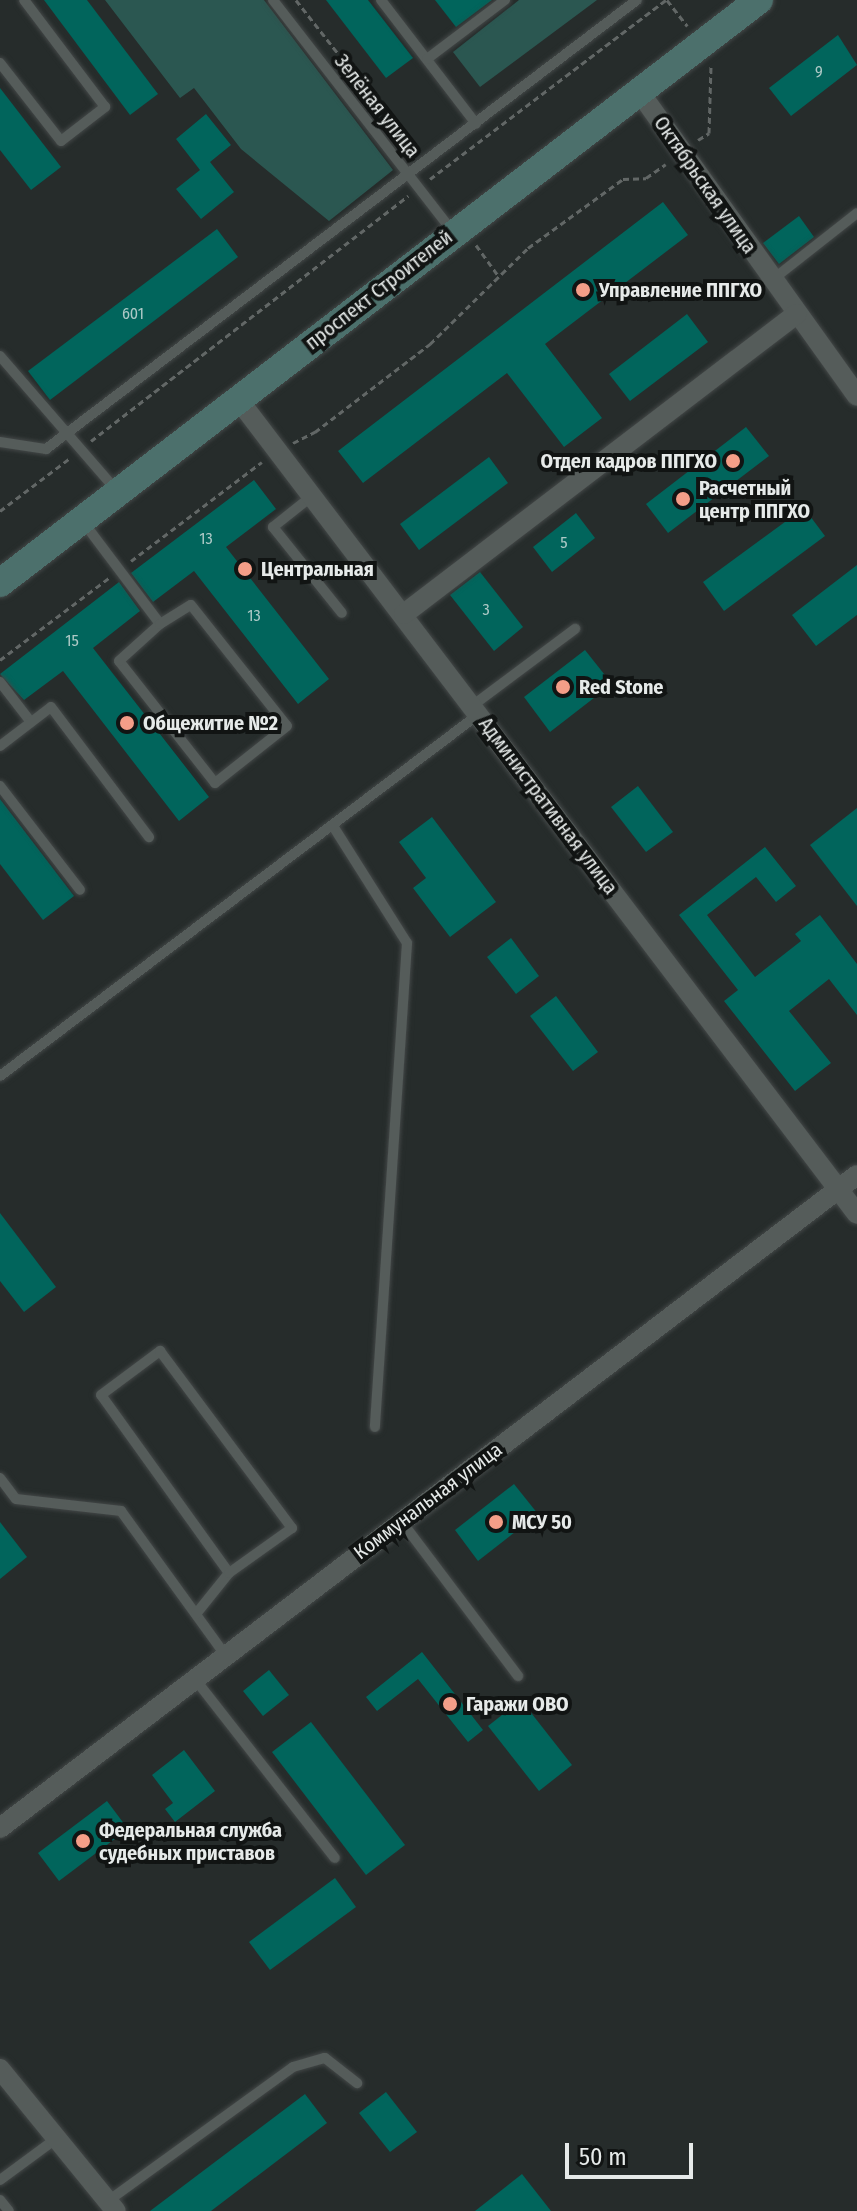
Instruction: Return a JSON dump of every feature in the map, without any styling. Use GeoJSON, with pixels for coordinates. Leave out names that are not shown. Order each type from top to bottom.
{"type":"FeatureCollection","features":[{"type":"Feature","properties":{"kind":"street","name":"проспект Строителей"},"geometry":{"type":"LineString","coordinates":[[0,583],[759,0]]}},
{"type":"Feature","properties":{"kind":"street","name":"Октябрьская улица"},"geometry":{"type":"LineString","coordinates":[[638,90],[857,396]]}},
{"type":"Feature","properties":{"kind":"street"},"geometry":{"type":"LineString","coordinates":[[404,614],[797,314]]}},
{"type":"Feature","properties":{"kind":"street","name":"Административная улица"},"geometry":{"type":"LineString","coordinates":[[238,399],[857,1214]]}},
{"type":"Feature","properties":{"kind":"street","name":"Коммунальная улица"},"geometry":{"type":"LineString","coordinates":[[0,1828],[857,1175]]}},
{"type":"Feature","properties":{"kind":"street"},"geometry":{"type":"LineString","coordinates":[[0,2069],[112,2206]]}},
{"type":"Feature","properties":{"kind":"lane"},"geometry":{"type":"LineString","coordinates":[[0,63],[61,141],[105,107],[24,0]]}},
{"type":"Feature","properties":{"kind":"lane","name":"Зелёная улица"},"geometry":{"type":"LineString","coordinates":[[273,0],[453,233]]}},
{"type":"Feature","properties":{"kind":"lane"},"geometry":{"type":"LineString","coordinates":[[381,0],[476,124]]}},
{"type":"Feature","properties":{"kind":"lane"},"geometry":{"type":"LineString","coordinates":[[427,59],[505,0]]}},
{"type":"Feature","properties":{"kind":"lane"},"geometry":{"type":"LineString","coordinates":[[0,442],[46,449],[637,0]]}},
{"type":"Feature","properties":{"kind":"lane"},"geometry":{"type":"LineString","coordinates":[[772,280],[857,213]]}},
{"type":"Feature","properties":{"kind":"lane"},"geometry":{"type":"LineString","coordinates":[[0,356],[117,491]]}},
{"type":"Feature","properties":{"kind":"lane"},"geometry":{"type":"LineString","coordinates":[[312,496],[273,527],[342,613]]}},
{"type":"Feature","properties":{"kind":"lane"},"geometry":{"type":"LineString","coordinates":[[81,520],[160,624]]}},
{"type":"Feature","properties":{"kind":"lane"},"geometry":{"type":"LineString","coordinates":[[191,605],[287,726],[215,783],[119,661],[160,624],[191,605]]}},
{"type":"Feature","properties":{"kind":"lane"},"geometry":{"type":"LineString","coordinates":[[0,1076],[333,826],[575,629]]}},
{"type":"Feature","properties":{"kind":"lane"},"geometry":{"type":"LineString","coordinates":[[0,682],[30,721]]}},
{"type":"Feature","properties":{"kind":"lane"},"geometry":{"type":"LineString","coordinates":[[0,746],[51,707],[149,837]]}},
{"type":"Feature","properties":{"kind":"lane"},"geometry":{"type":"LineString","coordinates":[[0,786],[80,890]]}},
{"type":"Feature","properties":{"kind":"lane"},"geometry":{"type":"LineString","coordinates":[[333,826],[407,943],[375,1427]]}},
{"type":"Feature","properties":{"kind":"lane"},"geometry":{"type":"LineString","coordinates":[[196,1614],[229,1573],[292,1528],[160,1351],[101,1395],[229,1573]]}},
{"type":"Feature","properties":{"kind":"lane"},"geometry":{"type":"LineString","coordinates":[[0,1478],[16,1499],[121,1511],[226,1656]]}},
{"type":"Feature","properties":{"kind":"lane"},"geometry":{"type":"LineString","coordinates":[[402,1522],[518,1676]]}},
{"type":"Feature","properties":{"kind":"lane"},"geometry":{"type":"LineString","coordinates":[[195,1679],[335,1858]]}},
{"type":"Feature","properties":{"kind":"lane"},"geometry":{"type":"LineString","coordinates":[[112,2206],[293,2067],[325,2058],[357,2083]]}},
{"type":"Feature","properties":{"kind":"lane"},"geometry":{"type":"LineString","coordinates":[[0,2180],[57,2138]]}},
{"type":"Feature","properties":{"kind":"lane"},"geometry":{"type":"LineString","coordinates":[[0,2200],[9,2211]]}},
{"type":"Feature","properties":{"kind":"path"},"geometry":{"type":"LineString","coordinates":[[296,0],[424,163]]}},
{"type":"Feature","properties":{"kind":"path"},"geometry":{"type":"LineString","coordinates":[[0,511],[667,0],[711,59],[709,133],[646,178],[623,179],[528,248],[430,344],[315,432],[276,451],[0,660]]}},
{"type":"Feature","properties":{"kind":"green space"},"geometry":{"type":"Polygon","coordinates":[[[105,0],[264,0],[393,170],[329,221],[241,149],[194,88],[180,98],[105,0]]]}},
{"type":"Feature","properties":{"kind":"green space"},"geometry":{"type":"Polygon","coordinates":[[[519,0],[597,0],[480,87],[453,52],[519,0]]]}},
{"type":"Feature","properties":{"kind":"building"},"geometry":{"type":"Polygon","coordinates":[[[44,0],[87,0],[158,94],[130,115],[44,0]]]}},
{"type":"Feature","properties":{"kind":"building"},"geometry":{"type":"Polygon","coordinates":[[[326,0],[368,0],[413,58],[386,78],[326,0]]]}},
{"type":"Feature","properties":{"kind":"building"},"geometry":{"type":"Polygon","coordinates":[[[435,0],[492,0],[456,27],[435,0]]]}},
{"type":"Feature","properties":{"kind":"building"},"geometry":{"type":"Polygon","coordinates":[[[838,35],[857,65],[791,116],[769,88],[838,35]]]}},
{"type":"Feature","properties":{"kind":"building"},"geometry":{"type":"Polygon","coordinates":[[[0,88],[61,167],[31,190],[0,150],[0,88]]]}},
{"type":"Feature","properties":{"kind":"building"},"geometry":{"type":"Polygon","coordinates":[[[206,114],[231,145],[210,162],[234,192],[201,219],[176,189],[200,170],[176,139],[206,114]]]}},
{"type":"Feature","properties":{"kind":"building","name":"Управление ППГХО"},"geometry":{"type":"Polygon","coordinates":[[[663,202],[688,235],[545,344],[602,418],[564,447],[507,373],[363,483],[338,451],[663,202]]]}},
{"type":"Feature","properties":{"kind":"building"},"geometry":{"type":"Polygon","coordinates":[[[799,216],[814,237],[779,264],[763,243],[799,216]]]}},
{"type":"Feature","properties":{"kind":"building"},"geometry":{"type":"Polygon","coordinates":[[[217,229],[238,257],[50,400],[28,371],[217,229]]]}},
{"type":"Feature","properties":{"kind":"building"},"geometry":{"type":"Polygon","coordinates":[[[687,314],[708,342],[630,401],[609,374],[687,314]]]}},
{"type":"Feature","properties":{"kind":"building"},"geometry":{"type":"Polygon","coordinates":[[[746,427],[769,456],[668,533],[646,504],[746,427]]]}},
{"type":"Feature","properties":{"kind":"building"},"geometry":{"type":"Polygon","coordinates":[[[489,457],[508,483],[419,550],[400,524],[489,457]]]}},
{"type":"Feature","properties":{"kind":"building"},"geometry":{"type":"Polygon","coordinates":[[[254,480],[276,509],[226,547],[329,679],[298,704],[194,571],[153,602],[131,573],[254,480]]]}},
{"type":"Feature","properties":{"kind":"building"},"geometry":{"type":"Polygon","coordinates":[[[804,508],[825,536],[724,611],[703,582],[804,508]]]}},
{"type":"Feature","properties":{"kind":"building"},"geometry":{"type":"Polygon","coordinates":[[[576,513],[595,538],[552,572],[533,547],[576,513]]]}},
{"type":"Feature","properties":{"kind":"building"},"geometry":{"type":"Polygon","coordinates":[[[857,565],[857,615],[816,646],[792,615],[857,565]]]}},
{"type":"Feature","properties":{"kind":"building"},"geometry":{"type":"Polygon","coordinates":[[[480,572],[523,627],[494,651],[450,595],[480,572]]]}},
{"type":"Feature","properties":{"kind":"building"},"geometry":{"type":"Polygon","coordinates":[[[119,582],[140,611],[93,648],[209,797],[179,821],[63,671],[24,700],[0,674],[119,582]]]}},
{"type":"Feature","properties":{"kind":"building","name":"Red Stone"},"geometry":{"type":"Polygon","coordinates":[[[585,650],[612,684],[550,732],[524,697],[585,650]]]}},
{"type":"Feature","properties":{"kind":"building"},"geometry":{"type":"Polygon","coordinates":[[[638,786],[673,832],[646,852],[611,807],[638,786]]]}},
{"type":"Feature","properties":{"kind":"building"},"geometry":{"type":"Polygon","coordinates":[[[0,799],[74,896],[43,920],[0,864],[0,799]]]}},
{"type":"Feature","properties":{"kind":"building"},"geometry":{"type":"Polygon","coordinates":[[[857,808],[857,906],[810,845],[857,808]]]}},
{"type":"Feature","properties":{"kind":"building"},"geometry":{"type":"Polygon","coordinates":[[[432,817],[496,902],[450,937],[413,888],[426,878],[399,842],[432,817]]]}},
{"type":"Feature","properties":{"kind":"building"},"geometry":{"type":"Polygon","coordinates":[[[765,847],[796,886],[776,902],[756,877],[707,915],[755,977],[801,941],[795,934],[820,915],[857,964],[857,1015],[829,979],[789,1011],[831,1063],[795,1091],[724,1001],[738,990],[679,915],[765,847]]]}},
{"type":"Feature","properties":{"kind":"building"},"geometry":{"type":"Polygon","coordinates":[[[511,938],[539,976],[516,994],[487,957],[511,938]]]}},
{"type":"Feature","properties":{"kind":"building"},"geometry":{"type":"Polygon","coordinates":[[[556,996],[598,1052],[573,1071],[530,1016],[556,996]]]}},
{"type":"Feature","properties":{"kind":"building"},"geometry":{"type":"Polygon","coordinates":[[[0,1213],[56,1287],[24,1312],[0,1281],[0,1213]]]}},
{"type":"Feature","properties":{"kind":"building","name":"МСУ 50"},"geometry":{"type":"Polygon","coordinates":[[[514,1484],[538,1514],[478,1561],[455,1530],[514,1484]]]}},
{"type":"Feature","properties":{"kind":"building"},"geometry":{"type":"Polygon","coordinates":[[[0,1522],[27,1557],[0,1579],[0,1522]]]}},
{"type":"Feature","properties":{"kind":"building","name":"Гаражи ОВО"},"geometry":{"type":"Polygon","coordinates":[[[422,1652],[483,1730],[468,1742],[418,1679],[377,1711],[366,1697],[422,1652]]]}},
{"type":"Feature","properties":{"kind":"building"},"geometry":{"type":"Polygon","coordinates":[[[269,1670],[289,1695],[263,1716],[243,1691],[269,1670]]]}},
{"type":"Feature","properties":{"kind":"building"},"geometry":{"type":"Polygon","coordinates":[[[521,1700],[572,1765],[539,1791],[488,1726],[521,1700]]]}},
{"type":"Feature","properties":{"kind":"building"},"geometry":{"type":"Polygon","coordinates":[[[311,1722],[405,1845],[366,1875],[272,1752],[311,1722]]]}},
{"type":"Feature","properties":{"kind":"building"},"geometry":{"type":"Polygon","coordinates":[[[184,1750],[215,1791],[175,1822],[165,1809],[173,1803],[152,1775],[184,1750]]]}},
{"type":"Feature","properties":{"kind":"building","name":"Федеральная служба судебных приставов"},"geometry":{"type":"Polygon","coordinates":[[[107,1801],[128,1829],[59,1881],[38,1853],[107,1801]]]}},
{"type":"Feature","properties":{"kind":"building"},"geometry":{"type":"Polygon","coordinates":[[[335,1878],[356,1907],[270,1970],[249,1942],[335,1878]]]}},
{"type":"Feature","properties":{"kind":"building"},"geometry":{"type":"Polygon","coordinates":[[[386,2092],[417,2132],[390,2152],[359,2113],[386,2092]]]}},
{"type":"Feature","properties":{"kind":"building"},"geometry":{"type":"Polygon","coordinates":[[[305,2094],[327,2123],[211,2211],[150,2211],[305,2094]]]}},
{"type":"Feature","properties":{"kind":"building"},"geometry":{"type":"Polygon","coordinates":[[[522,2174],[551,2211],[475,2211],[522,2174]]]}},
{"type":"Feature","properties":{"kind":"place","name":"Управление ППГХО"},"geometry":{"type":"Point","coordinates":[583,290]}},
{"type":"Feature","properties":{"kind":"place","name":"Отдел кадров ППГХО"},"geometry":{"type":"Point","coordinates":[733,461]}},
{"type":"Feature","properties":{"kind":"place","name":"Расчетный центр ППГХО"},"geometry":{"type":"Point","coordinates":[683,499]}},
{"type":"Feature","properties":{"kind":"place","name":"Центральная"},"geometry":{"type":"Point","coordinates":[245,569]}},
{"type":"Feature","properties":{"kind":"place","name":"Red Stone"},"geometry":{"type":"Point","coordinates":[563,687]}},
{"type":"Feature","properties":{"kind":"place","name":"Общежитие №2"},"geometry":{"type":"Point","coordinates":[127,723]}},
{"type":"Feature","properties":{"kind":"place","name":"МСУ 50"},"geometry":{"type":"Point","coordinates":[496,1522]}},
{"type":"Feature","properties":{"kind":"place","name":"Гаражи ОВО"},"geometry":{"type":"Point","coordinates":[450,1704]}},
{"type":"Feature","properties":{"kind":"place","name":"Федеральная служба судебных приставов"},"geometry":{"type":"Point","coordinates":[83,1841]}}]}
